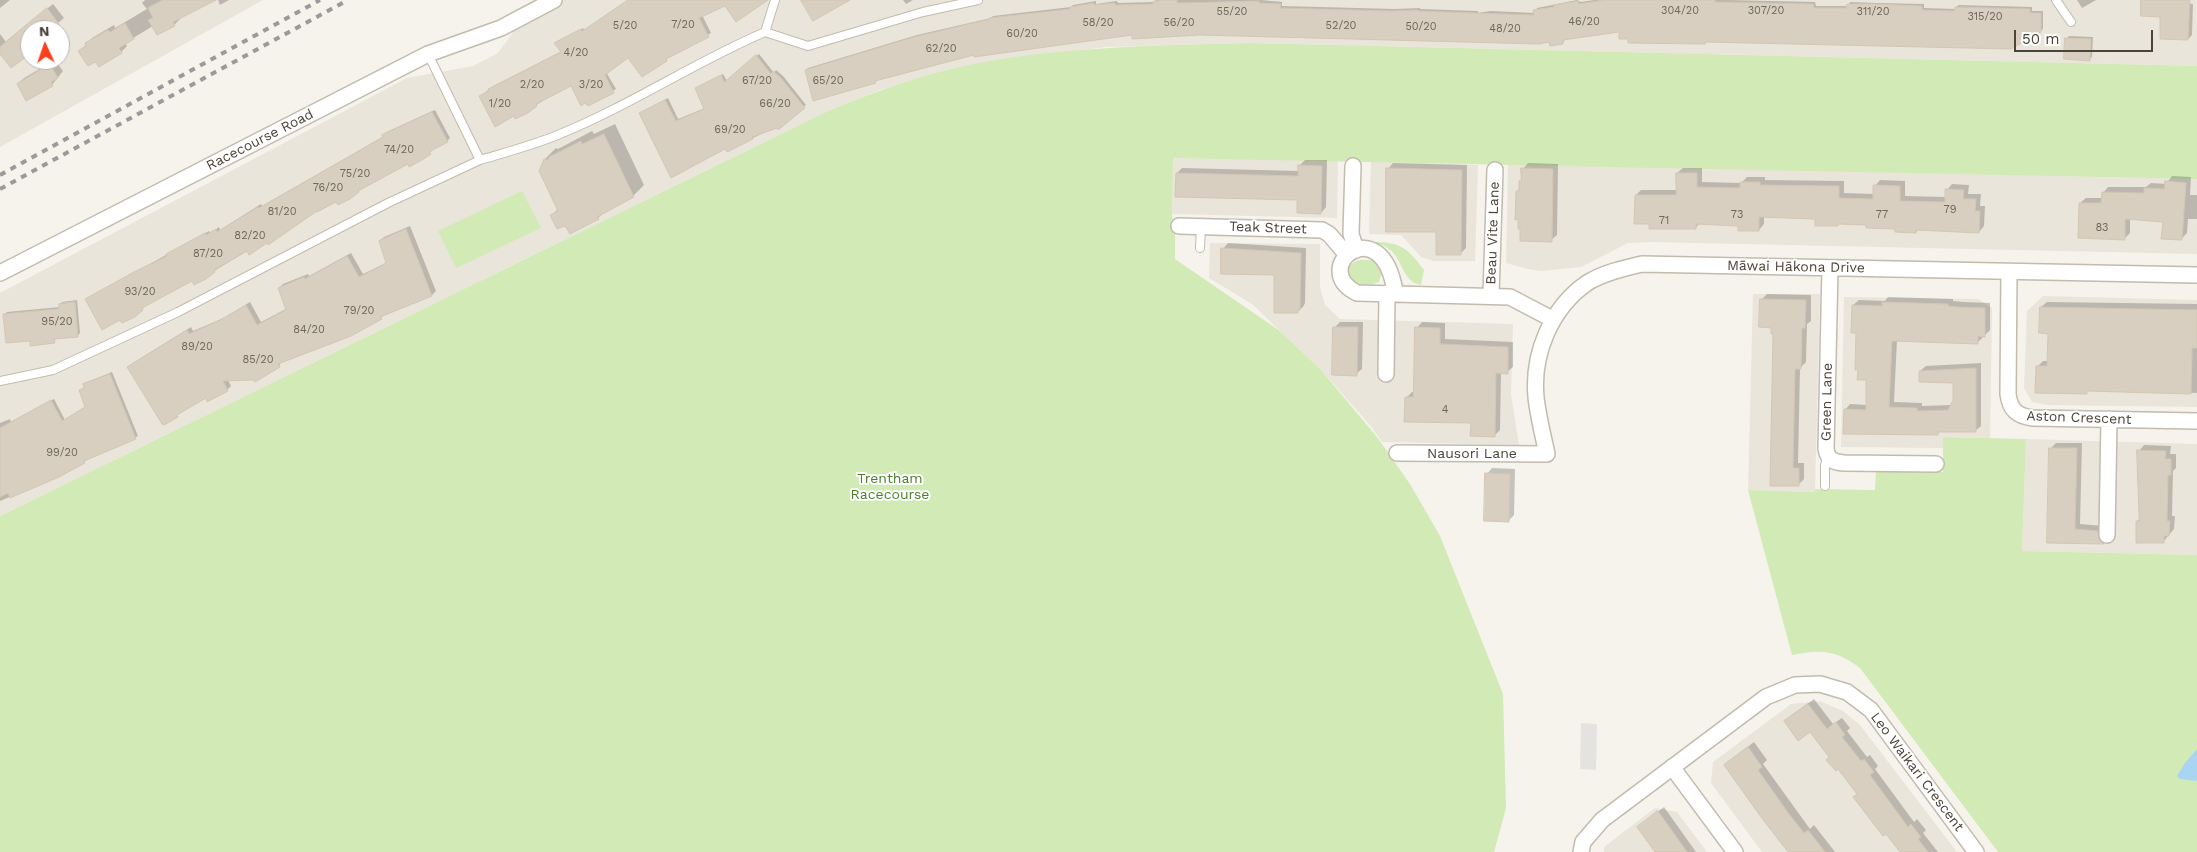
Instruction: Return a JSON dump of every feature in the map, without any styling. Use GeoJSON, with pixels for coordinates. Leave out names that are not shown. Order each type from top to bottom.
{"type":"FeatureCollection","features":[{"type":"Feature","properties":{"kind":"street","name":"Racecourse Road"},"geometry":{"type":"LineString","coordinates":[[0,273],[428,54],[501,28],[554,0]]}},
{"type":"Feature","properties":{"kind":"street"},"geometry":{"type":"LineString","coordinates":[[1352,252],[1353,166]]}},
{"type":"Feature","properties":{"kind":"street","name":"Beau Vite Lane"},"geometry":{"type":"LineString","coordinates":[[1491,295],[1495,170]]}},
{"type":"Feature","properties":{"kind":"street","name":"Teak Street"},"geometry":{"type":"LineString","coordinates":[[1179,226],[1322,230],[1352,252]]}},
{"type":"Feature","properties":{"kind":"street"},"geometry":{"type":"LineString","coordinates":[[1386,374],[1391,293],[1393,276],[1386,260],[1378,253],[1370,249],[1352,252],[1343,259],[1340,270],[1342,280],[1357,292],[1391,293],[1491,295],[1521,302],[1552,319]]}},
{"type":"Feature","properties":{"kind":"street","name":"Māwai Hākona Drive"},"geometry":{"type":"LineString","coordinates":[[1547,454],[1536,396],[1536,373],[1542,344],[1552,319],[1571,297],[1588,282],[1623,268],[1642,264],[2197,275]]}},
{"type":"Feature","properties":{"kind":"street","name":"Green Lane"},"geometry":{"type":"LineString","coordinates":[[1830,268],[1826,449],[1828,456],[1834,462],[1844,463],[1936,464]]}},
{"type":"Feature","properties":{"kind":"street","name":"Aston Crescent"},"geometry":{"type":"LineString","coordinates":[[2009,272],[2008,394],[2009,405],[2014,412],[2022,417],[2197,421]]}},
{"type":"Feature","properties":{"kind":"street"},"geometry":{"type":"LineString","coordinates":[[2108,535],[2109,419]]}},
{"type":"Feature","properties":{"kind":"street","name":"Nausori Lane"},"geometry":{"type":"LineString","coordinates":[[1398,453],[1547,454]]}},
{"type":"Feature","properties":{"kind":"street","name":"Leo Waikari Crescent"},"geometry":{"type":"LineString","coordinates":[[1581,852],[1583,842],[1602,820],[1766,697],[1795,685],[1820,684],[1847,692],[1871,710],[1976,852]]}},
{"type":"Feature","properties":{"kind":"street"},"geometry":{"type":"LineString","coordinates":[[1672,767],[1735,852]]}},
{"type":"Feature","properties":{"kind":"lane"},"geometry":{"type":"LineString","coordinates":[[765,32],[775,0]]}},
{"type":"Feature","properties":{"kind":"lane"},"geometry":{"type":"LineString","coordinates":[[0,381],[53,370],[178,312],[388,203],[480,160],[560,134],[616,108],[765,32],[808,46],[923,12],[966,1],[978,0]]}},
{"type":"Feature","properties":{"kind":"lane"},"geometry":{"type":"LineString","coordinates":[[2056,0],[2071,22]]}},
{"type":"Feature","properties":{"kind":"lane"},"geometry":{"type":"LineString","coordinates":[[428,54],[480,160]]}},
{"type":"Feature","properties":{"kind":"lane"},"geometry":{"type":"LineString","coordinates":[[1200,248],[1201,226]]}},
{"type":"Feature","properties":{"kind":"lane"},"geometry":{"type":"LineString","coordinates":[[1825,486],[1825,465],[1828,456]]}},
{"type":"Feature","properties":{"kind":"shaded area"},"geometry":{"type":"Polygon","coordinates":[[[0,0],[263,0],[0,147],[0,0]]]}},
{"type":"Feature","properties":{"kind":"shaded area"},"geometry":{"type":"Polygon","coordinates":[[[534,0],[2197,0],[2197,66],[1250,43],[1107,47],[1020,57],[947,70],[880,90],[828,111],[0,516],[0,293],[407,78],[473,66],[498,53],[517,27],[509,13],[534,0]]]}},
{"type":"Feature","properties":{"kind":"shaded area"},"geometry":{"type":"Polygon","coordinates":[[[1173,158],[1338,160],[1337,218],[1172,214],[1173,158]]]}},
{"type":"Feature","properties":{"kind":"shaded area"},"geometry":{"type":"Polygon","coordinates":[[[1371,161],[1478,165],[1475,261],[1433,261],[1421,257],[1401,235],[1369,234],[1371,161]]]}},
{"type":"Feature","properties":{"kind":"shaded area"},"geometry":{"type":"Polygon","coordinates":[[[1508,164],[2197,179],[2197,254],[1652,242],[1628,243],[1581,267],[1541,271],[1506,263],[1508,164]]]}},
{"type":"Feature","properties":{"kind":"shaded area"},"geometry":{"type":"Polygon","coordinates":[[[1210,243],[1320,244],[1320,287],[1325,305],[1340,319],[1513,324],[1511,394],[1519,445],[1382,442],[1370,425],[1321,370],[1252,304],[1209,278],[1210,243]]]}},
{"type":"Feature","properties":{"kind":"shaded area"},"geometry":{"type":"Polygon","coordinates":[[[1753,294],[1820,294],[1815,492],[1748,490],[1753,294]]]}},
{"type":"Feature","properties":{"kind":"shaded area"},"geometry":{"type":"Polygon","coordinates":[[[2043,296],[2197,300],[2197,407],[2047,405],[2032,402],[2024,388],[2027,311],[2043,296]]]}},
{"type":"Feature","properties":{"kind":"shaded area"},"geometry":{"type":"Polygon","coordinates":[[[1844,297],[1978,299],[1992,308],[1990,438],[1944,437],[1943,448],[1841,447],[1844,297]]]}},
{"type":"Feature","properties":{"kind":"shaded area"},"geometry":{"type":"Polygon","coordinates":[[[2026,439],[2197,444],[2197,555],[2022,551],[2026,439]]]}},
{"type":"Feature","properties":{"kind":"shaded area"},"geometry":{"type":"Polygon","coordinates":[[[1820,701],[1843,711],[1860,725],[1957,852],[1762,852],[1711,783],[1713,762],[1791,704],[1820,701]]]}},
{"type":"Feature","properties":{"kind":"shaded area"},"geometry":{"type":"Polygon","coordinates":[[[1581,723],[1597,724],[1596,770],[1580,769],[1581,723]]]}},
{"type":"Feature","properties":{"kind":"shaded area"},"geometry":{"type":"Polygon","coordinates":[[[1655,808],[1677,812],[1707,852],[1604,852],[1604,847],[1655,808]]]}},
{"type":"Feature","properties":{"kind":"green space","name":"Trentham Racecourse"},"geometry":{"type":"Polygon","coordinates":[[[1250,43],[2197,66],[2197,179],[1173,158],[1172,214],[1175,232],[1175,259],[1280,331],[1321,370],[1377,437],[1410,484],[1440,536],[1503,694],[1506,808],[1494,852],[0,852],[0,516],[828,111],[872,94],[917,78],[947,70],[1022,56],[1098,49],[1250,43]]]}},
{"type":"Feature","properties":{"kind":"green space"},"geometry":{"type":"Polygon","coordinates":[[[522,191],[541,228],[456,268],[438,231],[522,191]]]}},
{"type":"Feature","properties":{"kind":"green space"},"geometry":{"type":"Polygon","coordinates":[[[1372,242],[1390,243],[1402,247],[1413,256],[1424,270],[1421,285],[1413,282],[1408,277],[1391,251],[1383,245],[1372,242]]]}},
{"type":"Feature","properties":{"kind":"green space"},"geometry":{"type":"Polygon","coordinates":[[[1360,260],[1373,260],[1382,272],[1379,282],[1369,285],[1360,284],[1350,278],[1349,268],[1353,263],[1360,260]]]}},
{"type":"Feature","properties":{"kind":"green space"},"geometry":{"type":"Polygon","coordinates":[[[1943,437],[2026,439],[2022,551],[2197,555],[2197,852],[1998,852],[1860,668],[1836,654],[1828,652],[1792,655],[1748,490],[1815,492],[1815,489],[1875,490],[1876,471],[1943,472],[1943,437]]]}},
{"type":"Feature","properties":{"kind":"water"},"geometry":{"type":"Polygon","coordinates":[[[2197,749],[2197,781],[2180,779],[2177,776],[2197,749]]]}},
{"type":"Feature","properties":{"kind":"building"},"geometry":{"type":"Polygon","coordinates":[[[163,0],[216,0],[173,22],[175,26],[157,35],[148,20],[153,18],[148,8],[163,0]]]}},
{"type":"Feature","properties":{"kind":"building"},"geometry":{"type":"Polygon","coordinates":[[[628,0],[768,0],[736,22],[725,6],[699,18],[709,37],[666,59],[667,61],[642,77],[628,58],[605,75],[614,93],[588,106],[585,103],[581,106],[571,86],[536,104],[537,106],[528,113],[515,119],[514,116],[495,127],[479,96],[489,91],[488,89],[561,52],[554,43],[581,29],[582,31],[628,0]]]}},
{"type":"Feature","properties":{"kind":"building"},"geometry":{"type":"Polygon","coordinates":[[[801,0],[850,0],[813,21],[801,0]]]}},
{"type":"Feature","properties":{"kind":"building"},"geometry":{"type":"Polygon","coordinates":[[[1177,0],[1177,3],[1259,1],[1259,3],[1281,4],[1280,8],[1418,10],[1534,15],[1533,10],[1554,7],[1554,5],[1578,1],[1579,4],[1604,0],[1715,0],[1715,2],[1813,4],[1814,8],[1846,8],[1847,4],[1874,4],[1922,6],[1922,10],[1954,11],[1955,7],[2030,9],[2030,13],[2041,13],[2041,32],[2011,49],[1705,42],[1705,44],[1628,43],[1628,39],[1619,39],[1619,32],[1563,40],[1563,44],[1550,46],[1549,42],[1539,44],[1200,35],[1132,39],[1132,35],[974,57],[974,55],[875,81],[876,83],[813,101],[805,70],[914,37],[989,18],[1070,9],[1070,7],[1094,3],[1094,5],[1115,3],[1115,5],[1153,4],[1153,2],[1177,0]]]}},
{"type":"Feature","properties":{"kind":"building"},"geometry":{"type":"Polygon","coordinates":[[[2141,0],[2190,0],[2188,40],[2160,39],[2160,17],[2141,16],[2141,0]]]}},
{"type":"Feature","properties":{"kind":"building"},"geometry":{"type":"Polygon","coordinates":[[[47,8],[56,20],[33,20],[47,8]]]}},
{"type":"Feature","properties":{"kind":"building"},"geometry":{"type":"Polygon","coordinates":[[[125,23],[134,39],[119,48],[122,53],[99,67],[95,62],[88,66],[78,51],[86,46],[85,43],[125,23]]]}},
{"type":"Feature","properties":{"kind":"building"},"geometry":{"type":"Polygon","coordinates":[[[20,30],[20,61],[11,68],[0,54],[0,47],[20,30]]]}},
{"type":"Feature","properties":{"kind":"building"},"geometry":{"type":"Polygon","coordinates":[[[2065,38],[2091,39],[2090,61],[2064,59],[2065,38]]]}},
{"type":"Feature","properties":{"kind":"building"},"geometry":{"type":"Polygon","coordinates":[[[756,55],[771,74],[773,71],[781,78],[805,108],[778,130],[777,128],[752,137],[753,139],[727,152],[725,149],[671,178],[639,113],[665,100],[676,121],[704,109],[695,88],[721,75],[724,82],[756,55]]]}},
{"type":"Feature","properties":{"kind":"building"},"geometry":{"type":"Polygon","coordinates":[[[40,70],[53,70],[58,78],[51,82],[53,86],[26,101],[17,84],[40,70]]]}},
{"type":"Feature","properties":{"kind":"building"},"geometry":{"type":"Polygon","coordinates":[[[432,112],[448,142],[429,152],[431,154],[422,160],[409,167],[408,164],[358,191],[350,199],[338,205],[336,202],[317,211],[268,245],[267,243],[249,255],[247,251],[214,270],[215,272],[206,279],[194,285],[192,281],[142,308],[143,310],[135,317],[122,323],[120,320],[102,330],[85,299],[167,256],[166,254],[205,233],[206,235],[216,229],[217,232],[383,137],[382,135],[432,112]]]}},
{"type":"Feature","properties":{"kind":"building"},"geometry":{"type":"Polygon","coordinates":[[[604,134],[634,197],[597,217],[599,219],[570,234],[565,226],[557,229],[550,215],[558,211],[539,171],[544,159],[548,160],[549,157],[581,141],[582,144],[604,134]]]}},
{"type":"Feature","properties":{"kind":"building"},"geometry":{"type":"Polygon","coordinates":[[[1298,165],[1322,166],[1321,214],[1297,213],[1297,200],[1175,197],[1176,173],[1298,176],[1298,165]]]}},
{"type":"Feature","properties":{"kind":"building"},"geometry":{"type":"Polygon","coordinates":[[[1386,168],[1462,170],[1461,255],[1436,255],[1436,232],[1386,232],[1386,168]]]}},
{"type":"Feature","properties":{"kind":"building"},"geometry":{"type":"Polygon","coordinates":[[[1521,168],[1553,169],[1552,242],[1520,241],[1518,219],[1515,220],[1516,191],[1519,191],[1521,168]]]}},
{"type":"Feature","properties":{"kind":"building"},"geometry":{"type":"Polygon","coordinates":[[[1676,173],[1697,173],[1697,187],[1740,188],[1740,182],[1760,182],[1760,185],[1839,186],[1839,198],[1873,199],[1873,185],[1900,186],[1900,201],[1945,202],[1945,189],[1964,190],[1963,199],[1976,199],[1975,211],[1980,211],[1979,233],[1916,230],[1916,233],[1895,232],[1895,229],[1866,228],[1866,225],[1838,224],[1838,226],[1815,226],[1815,219],[1759,217],[1759,231],[1738,231],[1738,226],[1696,224],[1696,229],[1649,229],[1649,224],[1634,224],[1635,195],[1676,195],[1676,173]]]}},
{"type":"Feature","properties":{"kind":"building"},"geometry":{"type":"Polygon","coordinates":[[[2165,181],[2186,183],[2182,240],[2161,239],[2163,222],[2125,219],[2125,240],[2078,238],[2079,203],[2101,203],[2102,192],[2144,193],[2144,188],[2164,189],[2165,181]]]}},
{"type":"Feature","properties":{"kind":"building"},"geometry":{"type":"Polygon","coordinates":[[[406,229],[432,296],[380,317],[382,319],[351,336],[278,364],[280,367],[255,382],[253,380],[223,381],[228,391],[207,402],[206,398],[177,415],[178,417],[164,425],[162,424],[127,367],[187,330],[189,334],[220,320],[246,305],[257,325],[286,310],[278,288],[304,277],[305,279],[347,256],[359,277],[386,263],[379,241],[406,229]]]}},
{"type":"Feature","properties":{"kind":"building"},"geometry":{"type":"Polygon","coordinates":[[[1221,248],[1301,253],[1300,310],[1298,310],[1298,313],[1274,313],[1274,275],[1221,274],[1221,248]]]}},
{"type":"Feature","properties":{"kind":"building"},"geometry":{"type":"Polygon","coordinates":[[[1760,299],[1806,300],[1805,328],[1802,328],[1801,369],[1795,369],[1793,468],[1799,468],[1799,486],[1770,486],[1773,334],[1771,334],[1771,328],[1759,327],[1760,299]]]}},
{"type":"Feature","properties":{"kind":"building"},"geometry":{"type":"Polygon","coordinates":[[[75,302],[78,337],[54,339],[55,343],[30,346],[30,341],[6,343],[3,314],[57,309],[59,304],[75,302]]]}},
{"type":"Feature","properties":{"kind":"building"},"geometry":{"type":"Polygon","coordinates":[[[1882,302],[1948,304],[1948,306],[1957,307],[1985,308],[1985,337],[1978,336],[1978,344],[1892,341],[1889,407],[1917,408],[1917,411],[1948,410],[1953,400],[1953,383],[1919,382],[1919,371],[1976,368],[1976,432],[1938,432],[1938,435],[1843,434],[1844,409],[1866,410],[1866,380],[1857,380],[1858,370],[1855,370],[1856,333],[1851,333],[1852,305],[1882,306],[1882,302]]]}},
{"type":"Feature","properties":{"kind":"building"},"geometry":{"type":"Polygon","coordinates":[[[2040,307],[2197,310],[2197,348],[2192,348],[2191,394],[2087,391],[2087,394],[2035,393],[2036,366],[2047,366],[2048,334],[2039,333],[2040,307]]]}},
{"type":"Feature","properties":{"kind":"building"},"geometry":{"type":"Polygon","coordinates":[[[1333,327],[1358,327],[1357,376],[1332,375],[1333,327]]]}},
{"type":"Feature","properties":{"kind":"building"},"geometry":{"type":"Polygon","coordinates":[[[1415,327],[1440,328],[1440,344],[1508,347],[1508,374],[1496,373],[1495,437],[1470,436],[1471,423],[1404,422],[1405,397],[1413,397],[1415,327]]]}},
{"type":"Feature","properties":{"kind":"building"},"geometry":{"type":"Polygon","coordinates":[[[110,374],[136,439],[84,461],[85,463],[59,477],[10,498],[8,493],[0,497],[0,428],[51,400],[62,421],[85,407],[79,390],[84,388],[83,384],[110,374]]]}},
{"type":"Feature","properties":{"kind":"building"},"geometry":{"type":"Polygon","coordinates":[[[2049,448],[2077,448],[2075,529],[2098,531],[2099,539],[2104,544],[2047,543],[2049,448]]]}},
{"type":"Feature","properties":{"kind":"building"},"geometry":{"type":"Polygon","coordinates":[[[2137,450],[2166,451],[2165,459],[2171,459],[2171,475],[2168,475],[2167,521],[2170,521],[2169,536],[2164,536],[2164,543],[2136,543],[2136,521],[2139,521],[2137,450]]]}},
{"type":"Feature","properties":{"kind":"building"},"geometry":{"type":"Polygon","coordinates":[[[1485,473],[1510,474],[1509,522],[1484,521],[1485,473]]]}},
{"type":"Feature","properties":{"kind":"building"},"geometry":{"type":"Polygon","coordinates":[[[1808,704],[1827,729],[1836,722],[1845,735],[1842,737],[1861,761],[1864,759],[1874,772],[1870,775],[1908,827],[1911,824],[1921,837],[1918,839],[1928,852],[1900,852],[1886,834],[1883,836],[1853,797],[1857,794],[1838,769],[1836,771],[1826,760],[1829,757],[1810,732],[1798,741],[1784,721],[1808,704]]]}},
{"type":"Feature","properties":{"kind":"building"},"geometry":{"type":"Polygon","coordinates":[[[1748,747],[1762,767],[1758,770],[1789,814],[1804,833],[1808,830],[1825,852],[1788,852],[1761,817],[1724,765],[1748,747]]]}},
{"type":"Feature","properties":{"kind":"building"},"geometry":{"type":"Polygon","coordinates":[[[1658,811],[1687,852],[1655,852],[1637,827],[1658,811]]]}},
{"type":"Feature","properties":{"kind":"railway"},"geometry":{"type":"LineString","coordinates":[[0,175],[320,0]]}},
{"type":"Feature","properties":{"kind":"railway"},"geometry":{"type":"LineString","coordinates":[[0,189],[348,0]]}}]}
